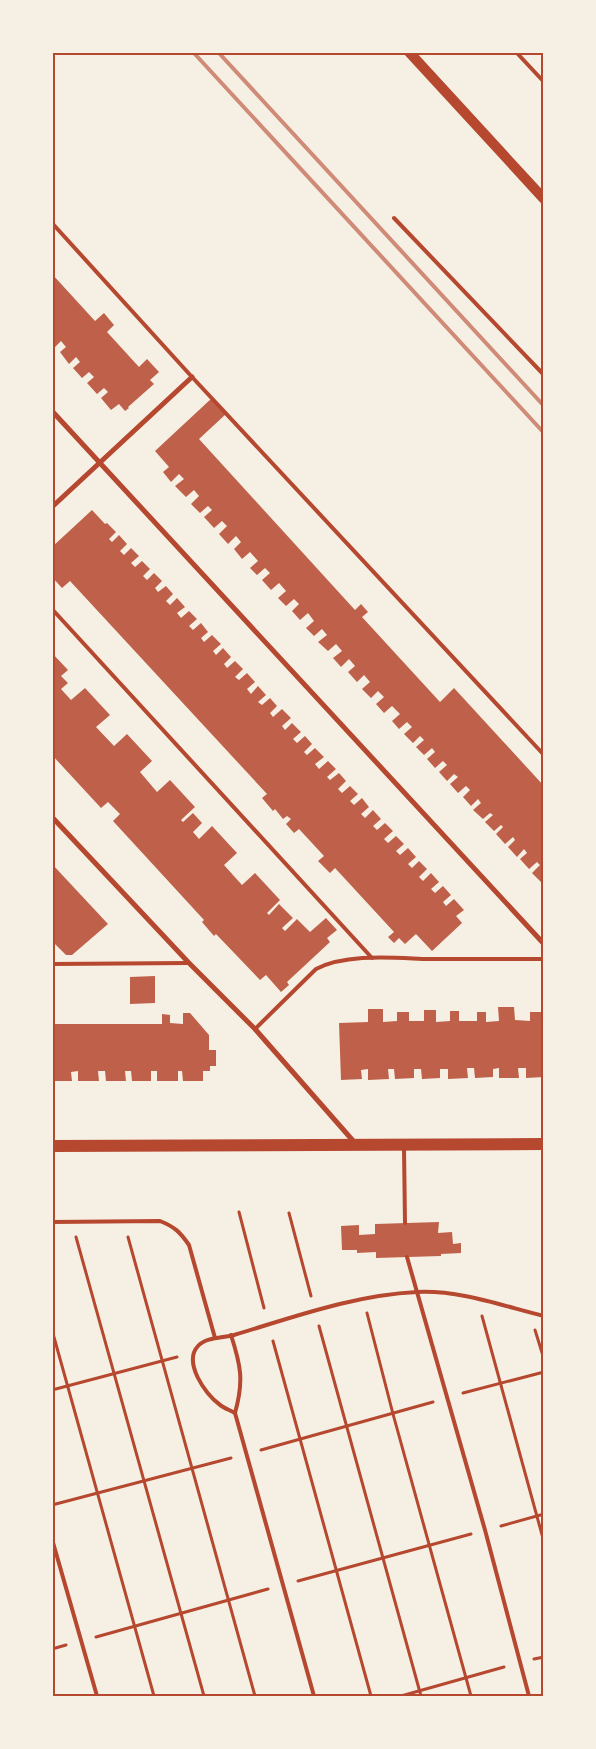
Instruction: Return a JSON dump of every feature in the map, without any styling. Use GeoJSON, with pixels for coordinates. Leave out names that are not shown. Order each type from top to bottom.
{"type":"FeatureCollection","features":[{"type":"Feature","properties":{"kind":"main road"},"geometry":{"type":"LineString","coordinates":[[409,52],[544,199]]}},
{"type":"Feature","properties":{"kind":"main road"},"geometry":{"type":"LineString","coordinates":[[52,1146],[544,1144]]}},
{"type":"Feature","properties":{"kind":"street"},"geometry":{"type":"LineString","coordinates":[[52,507],[192,377]]}},
{"type":"Feature","properties":{"kind":"street"},"geometry":{"type":"LineString","coordinates":[[52,411],[544,944]]}},
{"type":"Feature","properties":{"kind":"street"},"geometry":{"type":"LineString","coordinates":[[52,817],[189,963],[256,1029],[356,1145]]}},
{"type":"Feature","properties":{"kind":"lane"},"geometry":{"type":"LineString","coordinates":[[516,52],[544,82]]}},
{"type":"Feature","properties":{"kind":"lane"},"geometry":{"type":"LineString","coordinates":[[394,218],[544,375]]}},
{"type":"Feature","properties":{"kind":"lane"},"geometry":{"type":"LineString","coordinates":[[52,223],[192,377],[544,755]]}},
{"type":"Feature","properties":{"kind":"lane"},"geometry":{"type":"LineString","coordinates":[[52,609],[372,958]]}},
{"type":"Feature","properties":{"kind":"lane"},"geometry":{"type":"LineString","coordinates":[[256,1029],[316,969],[339,960],[372,958],[544,959]]}},
{"type":"Feature","properties":{"kind":"lane"},"geometry":{"type":"LineString","coordinates":[[52,964],[189,963]]}},
{"type":"Feature","properties":{"kind":"lane"},"geometry":{"type":"LineString","coordinates":[[404,1144],[405,1223]]}},
{"type":"Feature","properties":{"kind":"lane"},"geometry":{"type":"LineString","coordinates":[[52,1222],[160,1221],[172,1226],[182,1234],[189,1245],[215,1338]]}},
{"type":"Feature","properties":{"kind":"lane"},"geometry":{"type":"LineString","coordinates":[[407,1257],[529,1696]]}},
{"type":"Feature","properties":{"kind":"lane"},"geometry":{"type":"LineString","coordinates":[[235,1413],[218,1404],[204,1390],[198,1379],[193,1365],[194,1352],[199,1344],[364,1298],[418,1292],[447,1293],[544,1316]]}},
{"type":"Feature","properties":{"kind":"lane"},"geometry":{"type":"LineString","coordinates":[[230,1336],[242,1378],[240,1396],[235,1413],[314,1696]]}},
{"type":"Feature","properties":{"kind":"lane"},"geometry":{"type":"LineString","coordinates":[[52,1538],[97,1696]]}},
{"type":"Feature","properties":{"kind":"path"},"geometry":{"type":"LineString","coordinates":[[239,1212],[299,1439],[372,1696]]}},
{"type":"Feature","properties":{"kind":"path"},"geometry":{"type":"LineString","coordinates":[[289,1213],[421,1696]]}},
{"type":"Feature","properties":{"kind":"path"},"geometry":{"type":"LineString","coordinates":[[123,1221],[255,1696]]}},
{"type":"Feature","properties":{"kind":"path"},"geometry":{"type":"LineString","coordinates":[[72,1222],[204,1696]]}},
{"type":"Feature","properties":{"kind":"path"},"geometry":{"type":"LineString","coordinates":[[364,1298],[393,1414],[471,1696]]}},
{"type":"Feature","properties":{"kind":"path"},"geometry":{"type":"LineString","coordinates":[[477,1299],[544,1542]]}},
{"type":"Feature","properties":{"kind":"path"},"geometry":{"type":"LineString","coordinates":[[530,1312],[544,1359]]}},
{"type":"Feature","properties":{"kind":"path"},"geometry":{"type":"LineString","coordinates":[[52,1330],[99,1493],[154,1696]]}},
{"type":"Feature","properties":{"kind":"path"},"geometry":{"type":"LineString","coordinates":[[52,1390],[194,1352]]}},
{"type":"Feature","properties":{"kind":"path"},"geometry":{"type":"LineString","coordinates":[[52,1505],[544,1372]]}},
{"type":"Feature","properties":{"kind":"path"},"geometry":{"type":"LineString","coordinates":[[401,1696],[544,1657]]}},
{"type":"Feature","properties":{"kind":"building"},"geometry":{"type":"Polygon","coordinates":[[[52,274],[95,321],[104,313],[114,325],[107,332],[139,367],[147,359],[159,372],[150,380],[154,384],[125,411],[119,404],[111,410],[101,398],[108,392],[104,388],[97,394],[87,383],[94,377],[89,372],[82,378],[73,368],[80,362],[76,357],[69,364],[60,352],[66,347],[61,341],[54,348],[52,346],[52,274]]]}},
{"type":"Feature","properties":{"kind":"building"},"geometry":{"type":"Polygon","coordinates":[[[212,398],[226,414],[199,439],[355,610],[361,604],[368,612],[362,617],[440,702],[454,688],[544,786],[544,881],[542,883],[532,873],[540,865],[537,862],[529,869],[520,859],[527,853],[524,849],[517,857],[508,847],[515,840],[513,837],[505,844],[496,834],[503,827],[501,825],[494,831],[485,822],[493,815],[490,813],[483,819],[473,810],[481,803],[478,799],[471,806],[463,797],[470,790],[466,786],[458,793],[450,784],[458,777],[454,774],[447,781],[439,772],[447,765],[443,761],[435,768],[427,759],[435,752],[432,748],[424,755],[416,747],[424,740],[420,736],[413,743],[404,734],[412,727],[407,722],[399,729],[392,721],[400,714],[392,706],[384,713],[376,704],[384,697],[378,691],[371,698],[362,689],[370,682],[364,675],[357,682],[348,672],[355,666],[349,659],[341,667],[333,658],[342,651],[336,644],[328,651],[318,642],[327,635],[322,629],[314,636],[306,628],[314,621],[308,613],[300,620],[292,611],[299,604],[294,599],[286,606],[278,598],[286,591],[279,583],[271,590],[262,580],[270,573],[265,568],[257,575],[250,568],[258,561],[250,552],[242,559],[234,549],[241,542],[236,536],[228,544],[219,534],[227,526],[222,521],[214,528],[204,517],[212,510],[208,506],[200,513],[191,504],[199,496],[194,490],[186,497],[175,486],[184,479],[179,474],[171,482],[163,472],[169,467],[155,451],[212,398]]]}},
{"type":"Feature","properties":{"kind":"building"},"geometry":{"type":"Polygon","coordinates":[[[92,510],[105,524],[107,523],[116,532],[109,539],[112,542],[119,535],[127,544],[120,551],[124,555],[131,548],[139,556],[131,563],[135,567],[142,561],[150,569],[143,576],[147,580],[154,573],[162,581],[155,588],[158,592],[166,586],[173,594],[166,601],[170,605],[177,598],[185,607],[177,613],[181,618],[189,611],[197,619],[189,626],[193,630],[201,623],[208,632],[201,638],[204,642],[212,635],[221,644],[213,651],[216,655],[223,648],[231,657],[224,664],[227,668],[235,661],[243,669],[235,677],[239,680],[247,673],[255,682],[247,689],[251,694],[258,686],[266,695],[258,702],[262,705],[270,698],[277,706],[270,713],[273,717],[282,709],[291,718],[282,726],[285,730],[292,723],[301,732],[293,739],[297,743],[305,736],[312,744],[304,752],[307,755],[315,748],[324,757],[315,764],[319,769],[328,761],[336,769],[327,777],[330,780],[339,773],[346,781],[338,789],[342,793],[350,786],[358,794],[350,801],[354,805],[362,798],[369,807],[361,814],[365,818],[373,810],[381,819],[373,826],[377,830],[385,823],[393,831],[384,839],[388,843],[396,836],[404,844],[396,851],[400,855],[408,848],[416,857],[408,864],[412,868],[419,861],[427,869],[419,877],[423,881],[431,873],[439,882],[431,889],[435,893],[443,886],[451,895],[443,902],[446,906],[454,899],[464,910],[456,916],[462,923],[432,951],[416,934],[405,944],[399,938],[394,943],[388,937],[394,932],[335,868],[330,873],[318,861],[324,856],[299,829],[294,833],[286,824],[291,819],[287,816],[283,819],[275,809],[273,811],[262,798],[267,794],[70,581],[62,588],[52,577],[52,547],[92,510]]]}},
{"type":"Feature","properties":{"kind":"building"},"geometry":{"type":"Polygon","coordinates":[[[52,653],[68,670],[61,676],[68,683],[61,689],[71,700],[85,688],[110,715],[96,727],[114,746],[127,734],[152,761],[140,772],[157,792],[170,780],[195,807],[181,820],[183,822],[193,813],[202,823],[193,832],[199,839],[212,826],[237,853],[224,865],[242,885],[255,873],[280,900],[267,913],[269,915],[279,904],[293,918],[282,928],[285,931],[297,919],[310,932],[326,918],[337,930],[327,938],[330,942],[287,982],[289,985],[281,992],[266,975],[260,980],[216,934],[214,936],[202,922],[204,920],[113,821],[120,814],[108,802],[101,808],[52,755],[52,653]]]}},
{"type":"Feature","properties":{"kind":"building"},"geometry":{"type":"Polygon","coordinates":[[[52,864],[108,924],[72,955],[66,955],[52,941],[52,864]]]}},
{"type":"Feature","properties":{"kind":"building"},"geometry":{"type":"Polygon","coordinates":[[[155,976],[155,1003],[130,1004],[130,977],[155,976]]]}},
{"type":"Feature","properties":{"kind":"building"},"geometry":{"type":"Polygon","coordinates":[[[498,1007],[514,1007],[515,1020],[530,1021],[530,1012],[544,1012],[544,1077],[526,1078],[526,1068],[518,1068],[519,1078],[499,1078],[499,1068],[493,1069],[493,1077],[475,1078],[474,1068],[467,1068],[468,1078],[448,1079],[448,1069],[440,1069],[440,1078],[422,1079],[421,1069],[414,1069],[414,1078],[395,1079],[394,1069],[388,1069],[389,1079],[368,1080],[368,1069],[361,1070],[362,1079],[341,1080],[339,1023],[368,1022],[368,1009],[383,1009],[383,1022],[397,1021],[397,1012],[409,1012],[409,1021],[424,1021],[424,1010],[436,1010],[436,1022],[450,1021],[450,1011],[459,1011],[459,1021],[477,1021],[477,1012],[486,1012],[486,1022],[499,1021],[498,1007]]]}},
{"type":"Feature","properties":{"kind":"building"},"geometry":{"type":"Polygon","coordinates":[[[183,1013],[190,1013],[209,1035],[209,1050],[216,1050],[216,1066],[210,1066],[210,1071],[203,1071],[203,1081],[183,1081],[182,1071],[178,1071],[178,1081],[157,1081],[157,1071],[151,1071],[151,1081],[132,1081],[131,1071],[125,1071],[126,1081],[106,1081],[105,1071],[98,1071],[99,1081],[78,1081],[78,1071],[71,1072],[72,1081],[52,1081],[52,1024],[162,1024],[162,1014],[170,1015],[170,1023],[183,1024],[183,1013]]]}},
{"type":"Feature","properties":{"kind":"building"},"geometry":{"type":"Polygon","coordinates":[[[439,1222],[438,1233],[452,1232],[453,1244],[461,1243],[461,1253],[441,1254],[441,1256],[376,1258],[376,1252],[357,1253],[357,1250],[342,1250],[341,1226],[359,1225],[359,1235],[375,1234],[375,1224],[439,1222]]]}},
{"type":"Feature","properties":{"kind":"railway"},"geometry":{"type":"LineString","coordinates":[[193,52],[544,433]]}},
{"type":"Feature","properties":{"kind":"railway"},"geometry":{"type":"LineString","coordinates":[[218,52],[544,406]]}}]}
